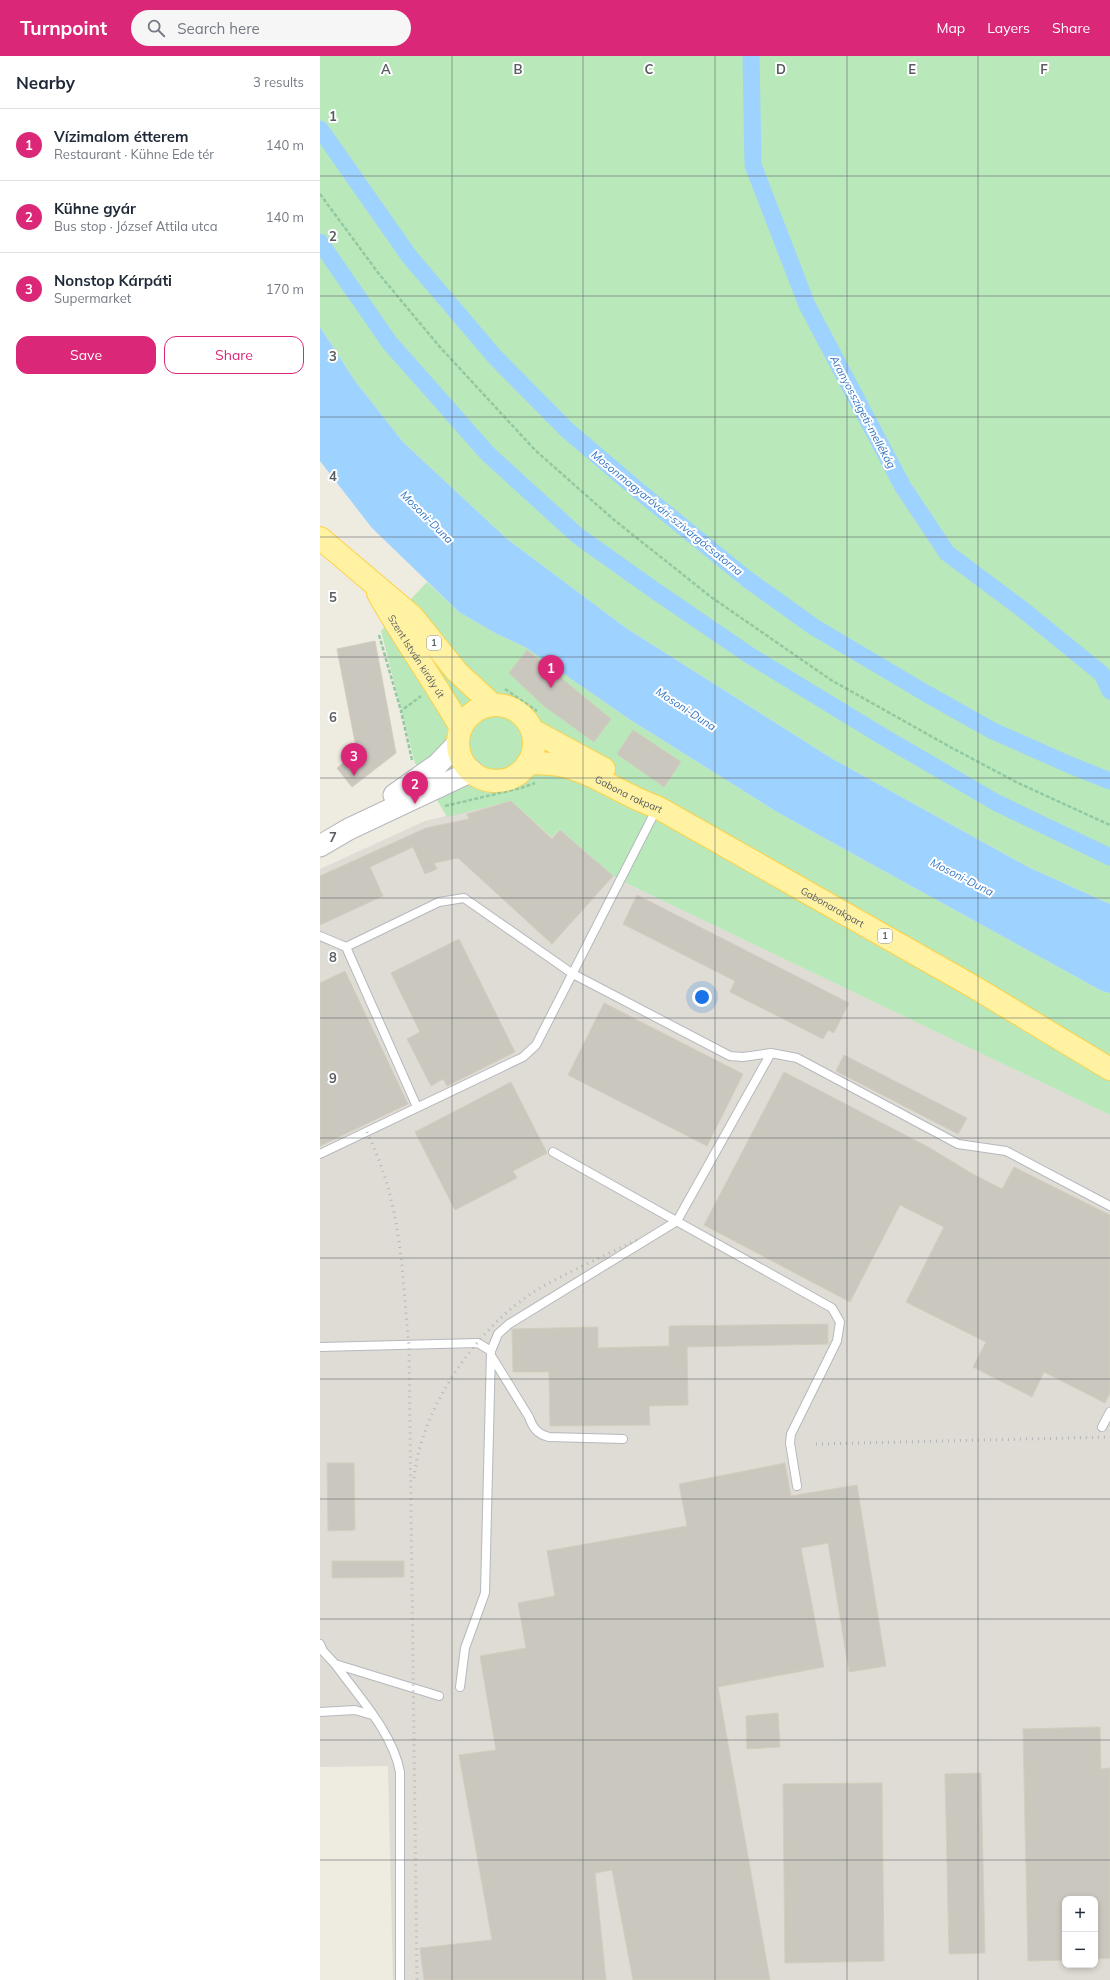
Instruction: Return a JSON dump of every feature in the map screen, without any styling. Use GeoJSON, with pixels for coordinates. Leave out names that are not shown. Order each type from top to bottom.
{"type":"FeatureCollection","features":[{"type":"Feature","properties":{"kind":"main road","name":"Szent István király út"},"geometry":{"type":"LineString","coordinates":[[320,538],[347,560],[372,584],[412,616],[457,672],[493,705]]}},
{"type":"Feature","properties":{"kind":"main road","name":"Szent István király út"},"geometry":{"type":"LineString","coordinates":[[372,584],[397,628],[436,684],[460,736]]}},
{"type":"Feature","properties":{"kind":"main road","name":"1"},"geometry":{"type":"LineString","coordinates":[[493,705],[505,706],[517,711],[526,720],[535,721]]}},
{"type":"Feature","properties":{"kind":"main road"},"geometry":{"type":"LineString","coordinates":[[460,736],[471,715],[485,707],[493,705]]}},
{"type":"Feature","properties":{"kind":"main road"},"geometry":{"type":"LineString","coordinates":[[472,772],[487,779],[504,780],[515,775],[528,763],[534,744],[535,721]]}},
{"type":"Feature","properties":{"kind":"main road","name":"Gabona rakpart"},"geometry":{"type":"LineString","coordinates":[[535,721],[642,793],[657,807]]}},
{"type":"Feature","properties":{"kind":"main road","name":"1"},"geometry":{"type":"LineString","coordinates":[[460,736],[462,759],[472,772]]}},
{"type":"Feature","properties":{"kind":"main road","name":"Gabona rakpart"},"geometry":{"type":"LineString","coordinates":[[528,763],[552,764],[589,775],[637,800],[657,807]]}},
{"type":"Feature","properties":{"kind":"main road","name":"Gabonarakpart"},"geometry":{"type":"LineString","coordinates":[[657,807],[974,987],[1110,1069]]}},
{"type":"Feature","properties":{"kind":"street"},"geometry":{"type":"LineString","coordinates":[[349,829],[383,802],[415,782],[438,764],[460,736]]}},
{"type":"Feature","properties":{"kind":"street"},"geometry":{"type":"LineString","coordinates":[[320,846],[349,829],[472,772]]}},
{"type":"Feature","properties":{"kind":"lane"},"geometry":{"type":"LineString","coordinates":[[320,1154],[523,1057],[536,1045],[657,807]]}},
{"type":"Feature","properties":{"kind":"lane"},"geometry":{"type":"LineString","coordinates":[[346,947],[439,902],[464,898],[573,974],[730,1056],[743,1057],[771,1053],[797,1058],[958,1144],[1006,1151],[1110,1206]]}},
{"type":"Feature","properties":{"kind":"lane"},"geometry":{"type":"LineString","coordinates":[[320,936],[346,947],[417,1107]]}},
{"type":"Feature","properties":{"kind":"lane"},"geometry":{"type":"LineString","coordinates":[[460,1687],[466,1648],[486,1593],[491,1354],[498,1334],[509,1324],[676,1221],[771,1053]]}},
{"type":"Feature","properties":{"kind":"lane"},"geometry":{"type":"LineString","coordinates":[[553,1152],[832,1308],[840,1322],[837,1341],[791,1434],[790,1442],[797,1486]]}},
{"type":"Feature","properties":{"kind":"lane"},"geometry":{"type":"LineString","coordinates":[[320,1347],[478,1343],[491,1354],[529,1417],[533,1427],[542,1435],[549,1437],[623,1439]]}},
{"type":"Feature","properties":{"kind":"lane"},"geometry":{"type":"LineString","coordinates":[[1102,1426],[1110,1412]]}},
{"type":"Feature","properties":{"kind":"lane"},"geometry":{"type":"LineString","coordinates":[[320,1644],[323,1651],[335,1664],[372,1715],[392,1746],[400,1772],[400,1980]]}},
{"type":"Feature","properties":{"kind":"lane"},"geometry":{"type":"LineString","coordinates":[[335,1664],[438,1696]]}},
{"type":"Feature","properties":{"kind":"lane"},"geometry":{"type":"LineString","coordinates":[[320,1712],[355,1710],[372,1715]]}},
{"type":"Feature","properties":{"kind":"path"},"geometry":{"type":"LineString","coordinates":[[320,194],[379,274],[439,346],[535,450],[612,519],[711,597],[831,680],[952,748],[1012,779],[1110,825]]}},
{"type":"Feature","properties":{"kind":"path"},"geometry":{"type":"LineString","coordinates":[[377,628],[401,711],[415,782]]}},
{"type":"Feature","properties":{"kind":"path"},"geometry":{"type":"LineString","coordinates":[[401,711],[436,684]]}},
{"type":"Feature","properties":{"kind":"path"},"geometry":{"type":"LineString","coordinates":[[500,684],[535,721]]}},
{"type":"Feature","properties":{"kind":"path"},"geometry":{"type":"LineString","coordinates":[[444,806],[521,788],[546,779],[552,764]]}},
{"type":"Feature","properties":{"kind":"shaded area"},"geometry":{"type":"Polygon","coordinates":[[[511,801],[552,837],[560,829],[613,876],[632,886],[1110,1115],[1110,1980],[393,1980],[388,1766],[320,1767],[320,869],[425,821],[511,801]]]}},
{"type":"Feature","properties":{"kind":"green space"},"geometry":{"type":"Polygon","coordinates":[[[320,56],[1110,56],[1110,904],[1028,867],[831,758],[626,628],[507,539],[403,442],[355,381],[320,327],[320,56]]]}},
{"type":"Feature","properties":{"kind":"green space"},"geometry":{"type":"Polygon","coordinates":[[[427,582],[459,612],[495,633],[525,647],[629,719],[777,812],[1102,991],[1110,993],[1110,1115],[632,886],[613,876],[560,829],[552,837],[511,801],[447,817],[415,763],[381,631],[427,582]]]}},
{"type":"Feature","properties":{"kind":"water","name":"Mosoni-Duna"},"geometry":{"type":"Polygon","coordinates":[[[320,327],[355,381],[403,442],[507,539],[626,628],[831,758],[1028,867],[1110,904],[1110,993],[1102,991],[777,812],[629,719],[525,647],[495,633],[459,612],[372,528],[320,461],[320,327]]]}},
{"type":"Feature","properties":{"kind":"building"},"geometry":{"type":"Polygon","coordinates":[[[375,641],[396,753],[352,787],[337,768],[357,752],[337,649],[375,641]]]}},
{"type":"Feature","properties":{"kind":"building"},"geometry":{"type":"Polygon","coordinates":[[[527,650],[611,719],[594,742],[544,706],[509,673],[527,650]]]}},
{"type":"Feature","properties":{"kind":"building"},"geometry":{"type":"Polygon","coordinates":[[[633,730],[681,762],[664,787],[617,754],[633,730]]]}},
{"type":"Feature","properties":{"kind":"building"},"geometry":{"type":"Polygon","coordinates":[[[511,801],[552,839],[560,830],[613,876],[552,944],[458,858],[434,863],[437,869],[425,874],[413,847],[370,867],[383,896],[320,925],[320,876],[426,828],[469,819],[467,814],[511,801]]]}},
{"type":"Feature","properties":{"kind":"building"},"geometry":{"type":"Polygon","coordinates":[[[637,895],[849,1003],[834,1033],[828,1030],[823,1039],[730,992],[735,981],[623,924],[637,895]]]}},
{"type":"Feature","properties":{"kind":"building"},"geometry":{"type":"Polygon","coordinates":[[[459,939],[515,1052],[447,1086],[443,1079],[431,1086],[407,1039],[420,1032],[391,973],[459,939]]]}},
{"type":"Feature","properties":{"kind":"building"},"geometry":{"type":"Polygon","coordinates":[[[345,971],[408,1104],[320,1146],[320,983],[345,971]]]}},
{"type":"Feature","properties":{"kind":"building"},"geometry":{"type":"Polygon","coordinates":[[[604,1003],[743,1074],[707,1146],[568,1075],[604,1003]]]}},
{"type":"Feature","properties":{"kind":"building"},"geometry":{"type":"Polygon","coordinates":[[[844,1055],[967,1118],[958,1134],[836,1071],[844,1055]]]}},
{"type":"Feature","properties":{"kind":"building"},"geometry":{"type":"Polygon","coordinates":[[[784,1072],[930,1148],[971,1173],[1002,1189],[1014,1167],[1110,1215],[1110,1393],[1105,1403],[1044,1372],[1032,1397],[973,1367],[986,1342],[906,1302],[944,1227],[900,1205],[850,1302],[704,1225],[784,1072]]]}},
{"type":"Feature","properties":{"kind":"building"},"geometry":{"type":"Polygon","coordinates":[[[511,1082],[547,1153],[513,1171],[517,1178],[455,1210],[415,1132],[511,1082]]]}},
{"type":"Feature","properties":{"kind":"building"},"geometry":{"type":"Polygon","coordinates":[[[828,1324],[828,1344],[687,1347],[688,1405],[649,1406],[650,1425],[550,1426],[549,1372],[513,1372],[512,1329],[598,1327],[598,1348],[669,1346],[669,1326],[828,1324]]]}},
{"type":"Feature","properties":{"kind":"building"},"geometry":{"type":"Polygon","coordinates":[[[327,1463],[354,1463],[355,1530],[328,1531],[327,1463]]]}},
{"type":"Feature","properties":{"kind":"building"},"geometry":{"type":"Polygon","coordinates":[[[785,1463],[791,1496],[857,1485],[886,1666],[849,1672],[828,1543],[801,1548],[824,1667],[718,1687],[770,1980],[633,1980],[612,1870],[595,1873],[606,1980],[424,1980],[420,1948],[492,1940],[459,1755],[496,1750],[480,1656],[526,1648],[518,1603],[555,1596],[547,1551],[687,1526],[679,1484],[785,1463]]]}},
{"type":"Feature","properties":{"kind":"building"},"geometry":{"type":"Polygon","coordinates":[[[332,1561],[404,1561],[404,1577],[332,1578],[332,1561]]]}},
{"type":"Feature","properties":{"kind":"building"},"geometry":{"type":"Polygon","coordinates":[[[778,1713],[780,1747],[747,1749],[746,1716],[778,1713]]]}},
{"type":"Feature","properties":{"kind":"building"},"geometry":{"type":"Polygon","coordinates":[[[1100,1727],[1101,1769],[1110,1768],[1110,1958],[1098,1959],[1098,1896],[1062,1896],[1062,1960],[1028,1961],[1023,1729],[1100,1727]]]}},
{"type":"Feature","properties":{"kind":"building"},"geometry":{"type":"Polygon","coordinates":[[[981,1773],[985,1953],[949,1954],[945,1774],[981,1773]]]}},
{"type":"Feature","properties":{"kind":"building"},"geometry":{"type":"Polygon","coordinates":[[[882,1783],[884,1961],[785,1963],[783,1784],[882,1783]]]}},
{"type":"Feature","properties":{"kind":"waterway","name":"Aranyosszigeti-mellékág"},"geometry":{"type":"LineString","coordinates":[[751,56],[753,165],[807,305],[903,487],[947,553],[1022,609],[1102,674],[1110,691]]}},
{"type":"Feature","properties":{"kind":"waterway","name":"Mosonmagyaróvári-szivárgócsatorna"},"geometry":{"type":"LineString","coordinates":[[320,129],[409,256],[495,357],[566,429],[640,492],[747,579],[814,627],[993,731],[1110,781]]}},
{"type":"Feature","properties":{"kind":"waterway"},"geometry":{"type":"LineString","coordinates":[[320,242],[389,342],[488,454],[578,536],[749,655],[882,736],[997,803],[1110,857]]}},
{"type":"Feature","properties":{"kind":"railway"},"geometry":{"type":"LineString","coordinates":[[367,1132],[379,1160],[391,1198],[401,1259],[409,1345],[417,1980]]}},
{"type":"Feature","properties":{"kind":"railway"},"geometry":{"type":"LineString","coordinates":[[414,1478],[419,1451],[428,1423],[441,1396],[475,1345],[517,1304],[540,1288],[639,1239]]}},
{"type":"Feature","properties":{"kind":"railway"},"geometry":{"type":"LineString","coordinates":[[816,1444],[1110,1437]]}},
{"type":"Feature","properties":{"kind":"place","name":"Vízimalom étterem"},"geometry":{"type":"Point","coordinates":[551,688]}},
{"type":"Feature","properties":{"kind":"place","name":"Nonstop Kárpáti"},"geometry":{"type":"Point","coordinates":[354,776]}},
{"type":"Feature","properties":{"kind":"place","name":"Kühne gyár"},"geometry":{"type":"Point","coordinates":[415,804]}}]}
